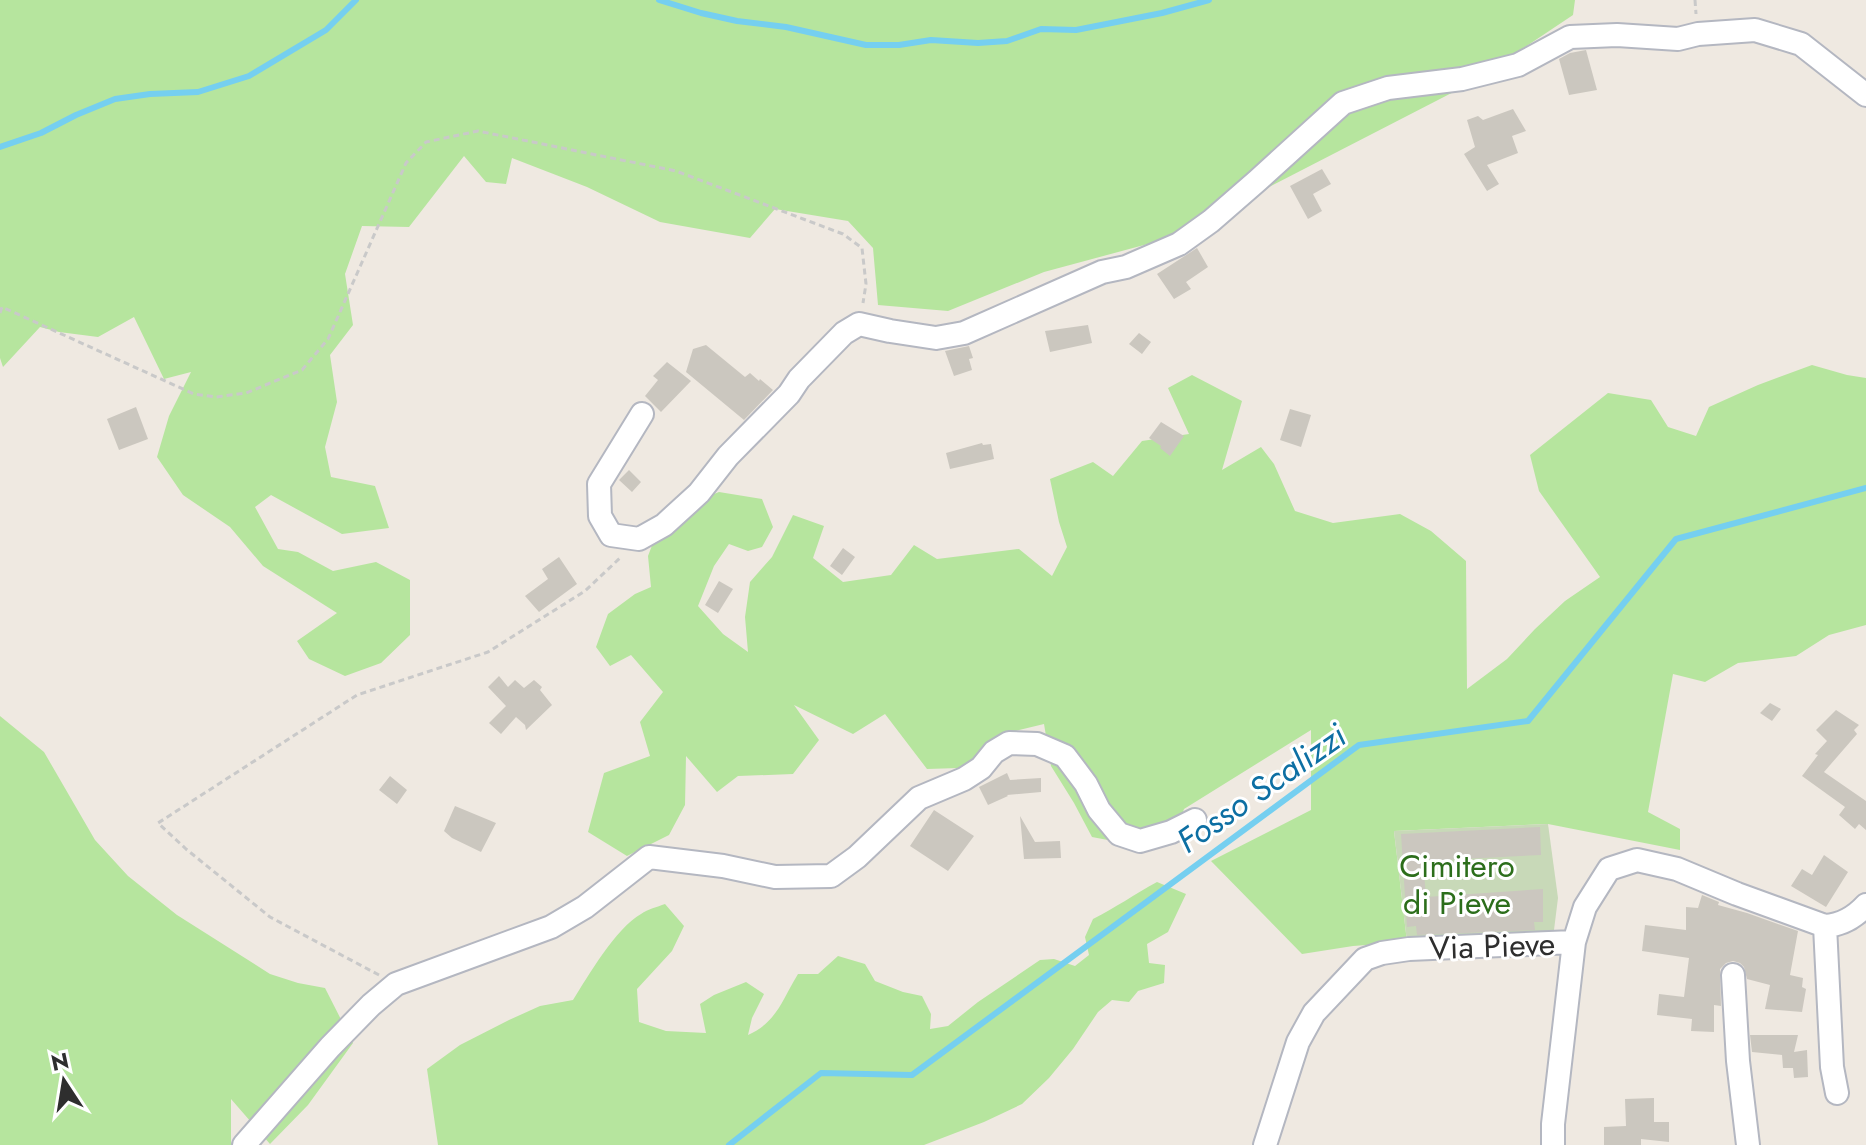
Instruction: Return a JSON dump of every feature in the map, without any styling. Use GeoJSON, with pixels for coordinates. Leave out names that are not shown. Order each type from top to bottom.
{"type":"FeatureCollection","features":[{"type":"Feature","properties":{"kind":"street"},"geometry":{"type":"LineString","coordinates":[[642,414],[599,484],[600,516],[611,535],[639,539],[664,525],[699,493],[728,456],[789,394],[799,379],[844,333],[859,324],[936,338],[964,333],[1102,272],[1126,267],[1179,244],[1234,201],[1343,103],[1388,88],[1462,79],[1518,65],[1570,37],[1617,35],[1678,39],[1698,34],[1755,30],[1801,44],[1866,95]]}},
{"type":"Feature","properties":{"kind":"street"},"geometry":{"type":"LineString","coordinates":[[244,1145],[330,1047],[396,984],[551,927],[585,907],[649,857],[723,866],[775,877],[831,876],[857,857],[919,798],[964,779],[1009,743],[1037,744],[1065,756],[1086,784],[1099,810],[1119,834],[1140,841],[1171,832],[1195,820]]}},
{"type":"Feature","properties":{"kind":"street","name":"Via Pieve"},"geometry":{"type":"LineString","coordinates":[[1265,1145],[1298,1042],[1314,1013],[1365,959],[1409,949],[1574,942],[1585,907],[1609,869],[1637,860],[1677,869],[1825,926]]}},
{"type":"Feature","properties":{"kind":"street"},"geometry":{"type":"LineString","coordinates":[[1837,1093],[1832,1067],[1825,926],[1837,925],[1866,905]]}},
{"type":"Feature","properties":{"kind":"street"},"geometry":{"type":"LineString","coordinates":[[1553,1145],[1555,1100],[1574,942]]}},
{"type":"Feature","properties":{"kind":"street"},"geometry":{"type":"LineString","coordinates":[[1733,975],[1738,1061],[1748,1145]]}},
{"type":"Feature","properties":{"kind":"path"},"geometry":{"type":"LineString","coordinates":[[0,313],[2,307],[194,394],[216,397],[246,393],[302,370],[328,339],[406,163],[426,142],[478,131],[676,171],[843,234],[862,248],[866,284],[859,324]]}},
{"type":"Feature","properties":{"kind":"path"},"geometry":{"type":"LineString","coordinates":[[396,984],[270,917],[158,823],[357,695],[488,652],[585,591],[639,539]]}},
{"type":"Feature","properties":{"kind":"green space"},"geometry":{"type":"Polygon","coordinates":[[[0,0],[1575,0],[1573,15],[1471,83],[1170,238],[1044,272],[948,311],[878,305],[873,248],[848,221],[775,209],[750,238],[660,222],[587,187],[512,158],[506,184],[486,182],[464,156],[409,227],[362,226],[345,274],[353,325],[330,355],[337,402],[325,447],[331,477],[375,486],[389,528],[342,534],[271,495],[255,507],[278,549],[298,552],[333,571],[376,562],[410,580],[410,635],[381,663],[345,676],[309,659],[297,641],[337,613],[263,566],[230,527],[183,495],[157,457],[169,416],[191,372],[164,379],[134,317],[98,337],[40,327],[3,367],[0,358],[0,0]]]}},
{"type":"Feature","properties":{"kind":"green space"},"geometry":{"type":"Polygon","coordinates":[[[1812,365],[1866,378],[1866,625],[1829,635],[1796,656],[1738,663],[1705,682],[1673,674],[1648,812],[1680,829],[1680,850],[1548,824],[1394,831],[1407,942],[1302,954],[1211,861],[1311,810],[1311,730],[1184,809],[1175,835],[1134,845],[1092,837],[1051,766],[1044,724],[1015,731],[959,768],[927,769],[885,714],[853,734],[794,705],[819,740],[793,774],[738,776],[717,792],[686,756],[685,805],[669,835],[627,856],[588,832],[604,773],[650,756],[640,722],[663,692],[631,655],[610,666],[596,647],[608,614],[635,594],[651,587],[648,556],[664,514],[719,492],[762,499],[773,527],[762,547],[748,551],[729,544],[714,566],[698,606],[723,634],[748,652],[745,617],[750,582],[772,557],[793,515],[824,526],[813,558],[843,582],[891,575],[914,545],[937,559],[1019,549],[1052,576],[1067,547],[1050,479],[1093,462],[1113,476],[1142,441],[1189,434],[1168,388],[1192,375],[1242,401],[1222,470],[1261,447],[1274,464],[1295,511],[1333,523],[1400,514],[1431,531],[1466,561],[1467,689],[1507,659],[1565,601],[1600,577],[1539,491],[1530,455],[1608,393],[1651,400],[1668,427],[1696,436],[1709,407],[1812,365]]]}},
{"type":"Feature","properties":{"kind":"green space"},"geometry":{"type":"Polygon","coordinates":[[[0,716],[44,752],[95,840],[128,876],[177,915],[270,974],[325,988],[353,1043],[308,1105],[270,1144],[231,1099],[231,1145],[0,1145],[0,716]]]}},
{"type":"Feature","properties":{"kind":"green space","name":"Cimitero di Pieve"},"geometry":{"type":"Polygon","coordinates":[[[1548,824],[1558,898],[1553,938],[1407,942],[1394,831],[1548,824]]]}},
{"type":"Feature","properties":{"kind":"green space"},"geometry":{"type":"Polygon","coordinates":[[[1157,882],[1186,894],[1168,932],[1147,944],[1149,963],[1165,965],[1164,983],[1138,991],[1129,1002],[1112,1000],[1098,1012],[1049,1078],[1022,1104],[924,1145],[438,1145],[427,1069],[460,1045],[509,1020],[540,1006],[573,1000],[622,930],[653,908],[665,904],[684,926],[672,951],[637,989],[639,1022],[666,1031],[706,1033],[700,1004],[746,982],[764,994],[752,1018],[748,1035],[772,1017],[798,974],[818,974],[838,956],[865,964],[875,981],[922,996],[931,1014],[930,1029],[948,1026],[1040,960],[1054,959],[1075,966],[1089,955],[1085,937],[1093,919],[1157,882]]]}},
{"type":"Feature","properties":{"kind":"building"},"geometry":{"type":"Polygon","coordinates":[[[1586,50],[1597,90],[1569,95],[1559,59],[1586,50]]]}},
{"type":"Feature","properties":{"kind":"building"},"geometry":{"type":"Polygon","coordinates":[[[1513,109],[1526,131],[1512,136],[1518,153],[1487,165],[1499,184],[1487,191],[1464,154],[1475,147],[1467,120],[1478,116],[1483,120],[1513,109]]]}},
{"type":"Feature","properties":{"kind":"building"},"geometry":{"type":"Polygon","coordinates":[[[1322,169],[1331,184],[1313,194],[1322,211],[1308,219],[1290,186],[1322,169]]]}},
{"type":"Feature","properties":{"kind":"building"},"geometry":{"type":"Polygon","coordinates":[[[1197,248],[1208,267],[1186,282],[1191,289],[1174,299],[1157,274],[1197,248]]]}},
{"type":"Feature","properties":{"kind":"building"},"geometry":{"type":"Polygon","coordinates":[[[1088,325],[1092,343],[1050,352],[1045,331],[1088,325]]]}},
{"type":"Feature","properties":{"kind":"building"},"geometry":{"type":"Polygon","coordinates":[[[1139,333],[1151,342],[1142,354],[1129,344],[1139,333]]]}},
{"type":"Feature","properties":{"kind":"building"},"geometry":{"type":"Polygon","coordinates":[[[706,345],[745,377],[750,373],[773,390],[744,420],[686,372],[693,349],[706,345]]]}},
{"type":"Feature","properties":{"kind":"building"},"geometry":{"type":"Polygon","coordinates":[[[969,346],[973,358],[969,359],[972,370],[954,376],[945,351],[969,346]]]}},
{"type":"Feature","properties":{"kind":"building"},"geometry":{"type":"Polygon","coordinates":[[[667,362],[691,381],[661,412],[645,396],[658,380],[653,376],[667,362]]]}},
{"type":"Feature","properties":{"kind":"building"},"geometry":{"type":"Polygon","coordinates":[[[136,407],[148,439],[119,450],[107,419],[136,407]]]}},
{"type":"Feature","properties":{"kind":"building"},"geometry":{"type":"Polygon","coordinates":[[[1290,409],[1311,415],[1301,447],[1280,440],[1290,409]]]}},
{"type":"Feature","properties":{"kind":"building"},"geometry":{"type":"Polygon","coordinates":[[[1161,422],[1184,436],[1170,456],[1149,438],[1161,422]]]}},
{"type":"Feature","properties":{"kind":"building"},"geometry":{"type":"Polygon","coordinates":[[[982,443],[991,444],[994,459],[950,469],[946,453],[982,443]]]}},
{"type":"Feature","properties":{"kind":"building"},"geometry":{"type":"Polygon","coordinates":[[[629,470],[641,482],[632,492],[619,480],[629,470]]]}},
{"type":"Feature","properties":{"kind":"building"},"geometry":{"type":"Polygon","coordinates":[[[843,548],[855,557],[842,575],[830,566],[843,548]]]}},
{"type":"Feature","properties":{"kind":"building"},"geometry":{"type":"Polygon","coordinates":[[[559,557],[577,584],[539,612],[525,596],[548,579],[542,569],[559,557]]]}},
{"type":"Feature","properties":{"kind":"building"},"geometry":{"type":"Polygon","coordinates":[[[719,581],[733,589],[718,613],[705,605],[719,581]]]}},
{"type":"Feature","properties":{"kind":"building"},"geometry":{"type":"Polygon","coordinates":[[[499,676],[508,687],[515,680],[524,688],[534,680],[542,687],[540,690],[552,705],[526,730],[516,717],[501,734],[489,723],[506,706],[488,687],[499,676]]]}},
{"type":"Feature","properties":{"kind":"building"},"geometry":{"type":"Polygon","coordinates":[[[1770,703],[1781,709],[1772,721],[1760,713],[1770,703]]]}},
{"type":"Feature","properties":{"kind":"building"},"geometry":{"type":"Polygon","coordinates":[[[1836,710],[1859,725],[1854,730],[1857,734],[1824,772],[1866,801],[1866,830],[1859,824],[1855,829],[1839,815],[1845,807],[1802,776],[1827,741],[1816,730],[1836,710]]]}},
{"type":"Feature","properties":{"kind":"building"},"geometry":{"type":"Polygon","coordinates":[[[1007,773],[1010,780],[1041,778],[1041,792],[1007,795],[988,805],[979,787],[1007,773]]]}},
{"type":"Feature","properties":{"kind":"building"},"geometry":{"type":"Polygon","coordinates":[[[390,776],[407,790],[397,804],[379,790],[390,776]]]}},
{"type":"Feature","properties":{"kind":"building"},"geometry":{"type":"Polygon","coordinates":[[[455,806],[496,823],[481,852],[444,831],[455,806]]]}},
{"type":"Feature","properties":{"kind":"building"},"geometry":{"type":"Polygon","coordinates":[[[934,810],[974,836],[948,871],[910,846],[934,810]]]}},
{"type":"Feature","properties":{"kind":"building"},"geometry":{"type":"Polygon","coordinates":[[[1020,816],[1035,842],[1060,841],[1061,858],[1024,859],[1020,816]]]}},
{"type":"Feature","properties":{"kind":"building"},"geometry":{"type":"Polygon","coordinates":[[[1540,827],[1541,855],[1423,861],[1426,897],[1543,889],[1543,922],[1534,922],[1535,930],[1417,935],[1416,926],[1407,927],[1401,834],[1540,827]]]}},
{"type":"Feature","properties":{"kind":"building"},"geometry":{"type":"Polygon","coordinates":[[[1824,855],[1848,872],[1826,907],[1791,886],[1802,869],[1812,875],[1824,855]]]}},
{"type":"Feature","properties":{"kind":"building"},"geometry":{"type":"Polygon","coordinates":[[[1702,895],[1719,902],[1718,905],[1798,931],[1790,975],[1803,978],[1802,987],[1806,989],[1802,1012],[1765,1009],[1770,985],[1747,979],[1744,967],[1733,961],[1720,969],[1721,1006],[1714,1005],[1714,1032],[1691,1031],[1692,1019],[1657,1015],[1659,994],[1684,997],[1689,958],[1642,951],[1645,925],[1686,930],[1686,907],[1698,908],[1702,895]]]}},
{"type":"Feature","properties":{"kind":"building"},"geometry":{"type":"Polygon","coordinates":[[[1750,1035],[1798,1035],[1794,1052],[1807,1050],[1808,1077],[1794,1078],[1793,1068],[1783,1068],[1782,1055],[1752,1052],[1750,1035]]]}},
{"type":"Feature","properties":{"kind":"building"},"geometry":{"type":"Polygon","coordinates":[[[1654,1098],[1654,1122],[1669,1122],[1669,1142],[1641,1139],[1641,1145],[1604,1145],[1604,1127],[1626,1126],[1625,1099],[1654,1098]]]}},
{"type":"Feature","properties":{"kind":"waterway"},"geometry":{"type":"LineString","coordinates":[[0,147],[41,133],[115,99],[198,92],[249,76],[326,30],[356,0]]}},
{"type":"Feature","properties":{"kind":"waterway"},"geometry":{"type":"LineString","coordinates":[[659,0],[737,21],[786,27],[866,45],[899,45],[931,40],[1007,41],[1041,29],[1076,30],[1209,0]]}},
{"type":"Feature","properties":{"kind":"waterway","name":"Fosso Scalizzi"},"geometry":{"type":"LineString","coordinates":[[729,1145],[821,1073],[912,1075],[1359,745],[1528,721],[1676,539],[1866,488]]}}]}
